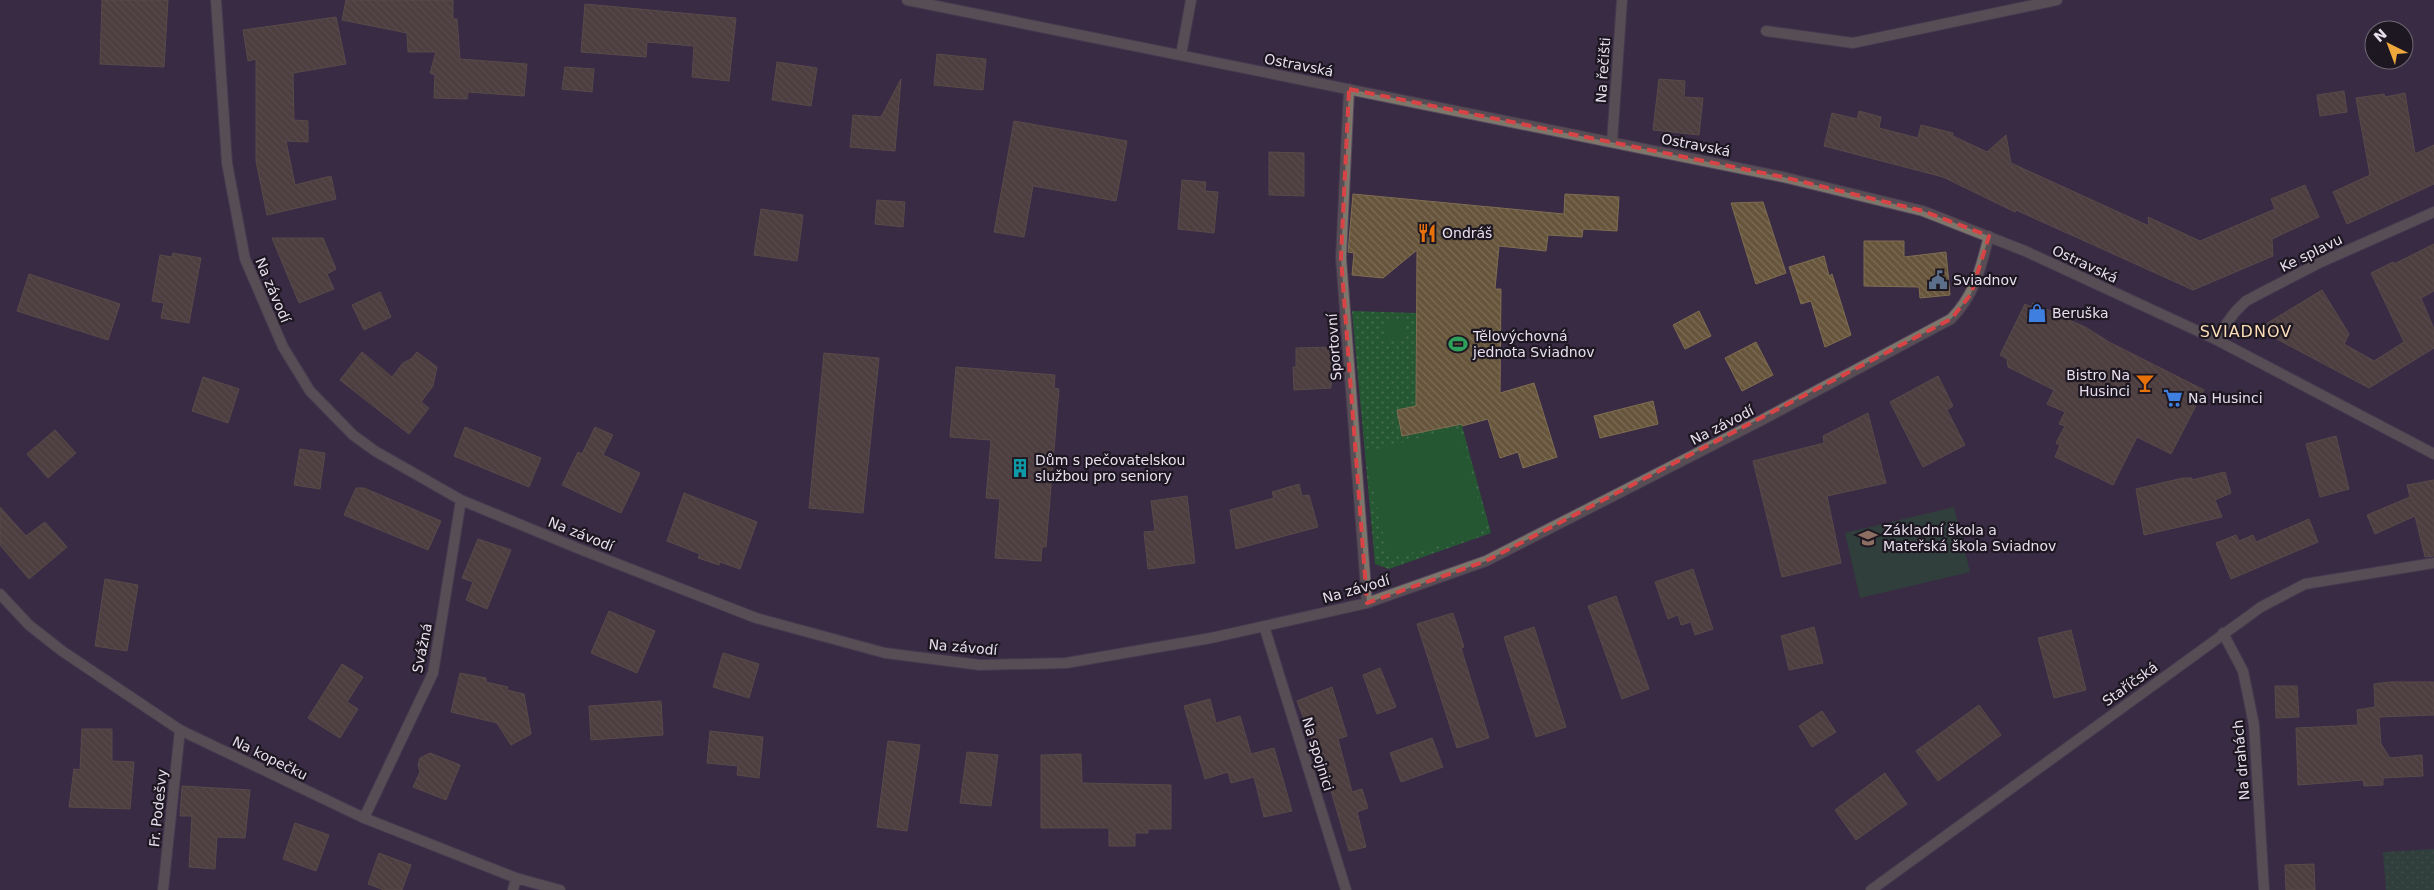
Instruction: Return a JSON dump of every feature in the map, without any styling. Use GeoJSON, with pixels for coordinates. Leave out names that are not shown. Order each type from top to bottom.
{"type":"FeatureCollection","features":[{"type":"Feature","properties":{"kind":"street","name":"Na závodí"},"geometry":{"type":"LineString","coordinates":[[216,0],[227,163],[245,259],[283,348],[310,391],[352,434],[375,452],[461,500],[756,618],[885,653],[980,665],[1066,663],[1211,638],[1368,603],[1486,561],[1760,421],[1944,323],[1963,308],[1971,294],[1989,236]]}},
{"type":"Feature","properties":{"kind":"street","name":"Ostravská"},"geometry":{"type":"LineString","coordinates":[[907,0],[1783,177],[1923,211],[1989,236],[2215,338],[2434,454]]}},
{"type":"Feature","properties":{"kind":"street"},"geometry":{"type":"LineString","coordinates":[[1181,55],[1191,0]]}},
{"type":"Feature","properties":{"kind":"street","name":"Na řečišti"},"geometry":{"type":"LineString","coordinates":[[1612,142],[1622,0]]}},
{"type":"Feature","properties":{"kind":"street"},"geometry":{"type":"LineString","coordinates":[[1766,31],[1853,43],[2057,0]]}},
{"type":"Feature","properties":{"kind":"street","name":"Sportovní"},"geometry":{"type":"LineString","coordinates":[[1349,89],[1341,258],[1368,603]]}},
{"type":"Feature","properties":{"kind":"street","name":"Ke splavu"},"geometry":{"type":"LineString","coordinates":[[2215,338],[2246,301],[2319,263],[2434,212]]}},
{"type":"Feature","properties":{"kind":"street","name":"Svážná"},"geometry":{"type":"LineString","coordinates":[[364,818],[433,673],[461,500]]}},
{"type":"Feature","properties":{"kind":"street","name":"Staříčská"},"geometry":{"type":"LineString","coordinates":[[1871,890],[2261,607],[2305,584],[2434,563]]}},
{"type":"Feature","properties":{"kind":"street","name":"Na kopečku"},"geometry":{"type":"LineString","coordinates":[[0,594],[29,625],[62,651],[180,730],[364,818],[516,878],[560,890]]}},
{"type":"Feature","properties":{"kind":"street","name":"Na spojnici"},"geometry":{"type":"LineString","coordinates":[[1264,626],[1346,890]]}},
{"type":"Feature","properties":{"kind":"street","name":"Na drahách"},"geometry":{"type":"LineString","coordinates":[[2223,633],[2243,671],[2254,725],[2264,890]]}},
{"type":"Feature","properties":{"kind":"street","name":"Fr. Podešvy"},"geometry":{"type":"LineString","coordinates":[[163,890],[180,730]]}},
{"type":"Feature","properties":{"kind":"street"},"geometry":{"type":"LineString","coordinates":[[512,890],[516,878]]}},
{"type":"Feature","properties":{"kind":"highlighted area"},"geometry":{"type":"Polygon","coordinates":[[[1349,89],[1783,177],[1923,211],[1989,236],[1971,294],[1951,319],[1486,561],[1367,603],[1341,258],[1349,89]]]}},
{"type":"Feature","properties":{"kind":"green space"},"geometry":{"type":"Polygon","coordinates":[[[1352,311],[1416,313],[1416,374],[1448,374],[1491,533],[1389,569],[1375,564],[1352,311]]]}},
{"type":"Feature","properties":{"kind":"green space"},"geometry":{"type":"Polygon","coordinates":[[[1385,321],[1404,321],[1405,340],[1386,341],[1385,321]]]}},
{"type":"Feature","properties":{"kind":"green space"},"geometry":{"type":"Polygon","coordinates":[[[1450,430],[1457,431],[1462,436],[1485,526],[1477,536],[1399,556],[1392,554],[1387,549],[1365,455],[1370,451],[1450,430]]]}},
{"type":"Feature","properties":{"kind":"green space"},"geometry":{"type":"Polygon","coordinates":[[[1954,507],[1970,572],[1860,598],[1845,533],[1954,507]]]}},
{"type":"Feature","properties":{"kind":"green space"},"geometry":{"type":"Polygon","coordinates":[[[2434,849],[2434,890],[2386,890],[2383,852],[2434,849]]]}},
{"type":"Feature","properties":{"kind":"building"},"geometry":{"type":"Polygon","coordinates":[[[102,0],[168,0],[164,67],[100,64],[102,0]]]}},
{"type":"Feature","properties":{"kind":"building"},"geometry":{"type":"Polygon","coordinates":[[[346,0],[453,0],[453,19],[457,19],[460,59],[527,64],[524,96],[468,92],[467,99],[434,98],[435,75],[430,73],[436,52],[408,52],[407,33],[342,20],[346,0]]]}},
{"type":"Feature","properties":{"kind":"building"},"geometry":{"type":"Polygon","coordinates":[[[585,4],[736,18],[729,81],[692,77],[694,46],[647,42],[646,57],[581,52],[585,4]]]}},
{"type":"Feature","properties":{"kind":"building"},"geometry":{"type":"Polygon","coordinates":[[[336,17],[346,64],[293,73],[294,120],[308,121],[308,142],[286,141],[295,185],[331,176],[336,199],[267,215],[256,161],[256,59],[248,61],[243,30],[336,17]]]}},
{"type":"Feature","properties":{"kind":"building"},"geometry":{"type":"Polygon","coordinates":[[[937,54],[986,59],[983,90],[934,85],[937,54]]]}},
{"type":"Feature","properties":{"kind":"building"},"geometry":{"type":"Polygon","coordinates":[[[777,62],[817,68],[811,106],[772,100],[777,62]]]}},
{"type":"Feature","properties":{"kind":"building"},"geometry":{"type":"Polygon","coordinates":[[[565,67],[594,69],[592,92],[562,89],[565,67]]]}},
{"type":"Feature","properties":{"kind":"building"},"geometry":{"type":"Polygon","coordinates":[[[901,79],[895,151],[850,147],[853,115],[881,117],[901,79]]]}},
{"type":"Feature","properties":{"kind":"building"},"geometry":{"type":"Polygon","coordinates":[[[1659,79],[1685,81],[1684,97],[1703,98],[1699,135],[1653,130],[1659,79]]]}},
{"type":"Feature","properties":{"kind":"building"},"geometry":{"type":"Polygon","coordinates":[[[2344,91],[2347,112],[2320,116],[2317,95],[2344,91]]]}},
{"type":"Feature","properties":{"kind":"building"},"geometry":{"type":"Polygon","coordinates":[[[2405,93],[2415,154],[2434,145],[2434,184],[2347,224],[2333,192],[2370,175],[2356,98],[2384,94],[2385,97],[2405,93]]]}},
{"type":"Feature","properties":{"kind":"building"},"geometry":{"type":"Polygon","coordinates":[[[1859,111],[1881,117],[1879,128],[1918,138],[1921,125],[1953,133],[1953,136],[1987,152],[2006,135],[2011,163],[2149,226],[2148,217],[2200,241],[2275,209],[2271,199],[2305,185],[2319,217],[2272,239],[2273,256],[2193,290],[2016,210],[2015,212],[1943,177],[1824,146],[1832,113],[1857,119],[1859,111]]]}},
{"type":"Feature","properties":{"kind":"building"},"geometry":{"type":"Polygon","coordinates":[[[1014,121],[1127,141],[1116,201],[1033,186],[1024,237],[994,232],[1014,121]]]}},
{"type":"Feature","properties":{"kind":"building"},"geometry":{"type":"Polygon","coordinates":[[[1269,152],[1304,153],[1304,196],[1269,195],[1269,152]]]}},
{"type":"Feature","properties":{"kind":"building"},"geometry":{"type":"Polygon","coordinates":[[[1182,180],[1206,182],[1205,191],[1218,192],[1214,233],[1178,229],[1182,180]]]}},
{"type":"Feature","properties":{"kind":"building"},"geometry":{"type":"Polygon","coordinates":[[[1353,194],[1564,214],[1565,194],[1619,197],[1617,231],[1583,229],[1582,237],[1548,235],[1546,251],[1499,246],[1495,289],[1501,289],[1500,393],[1534,383],[1557,457],[1523,468],[1518,452],[1500,458],[1488,419],[1462,426],[1462,424],[1402,436],[1397,410],[1416,406],[1417,250],[1383,278],[1352,275],[1354,253],[1348,252],[1353,194]]]}},
{"type":"Feature","properties":{"kind":"building"},"geometry":{"type":"Polygon","coordinates":[[[877,200],[905,202],[903,227],[875,224],[877,200]]]}},
{"type":"Feature","properties":{"kind":"building"},"geometry":{"type":"Polygon","coordinates":[[[1763,202],[1786,273],[1756,284],[1731,203],[1763,202]]]}},
{"type":"Feature","properties":{"kind":"building"},"geometry":{"type":"Polygon","coordinates":[[[761,209],[803,215],[797,261],[754,255],[761,209]]]}},
{"type":"Feature","properties":{"kind":"building"},"geometry":{"type":"Polygon","coordinates":[[[272,238],[323,238],[336,269],[327,274],[334,289],[299,303],[272,238]]]}},
{"type":"Feature","properties":{"kind":"building"},"geometry":{"type":"Polygon","coordinates":[[[1864,241],[1904,241],[1904,257],[1946,252],[1950,295],[1920,298],[1919,287],[1864,286],[1864,241]]]}},
{"type":"Feature","properties":{"kind":"building"},"geometry":{"type":"Polygon","coordinates":[[[2434,244],[2434,291],[2421,298],[2434,329],[2434,348],[2369,388],[2258,329],[2322,290],[2349,334],[2344,344],[2374,361],[2404,342],[2371,273],[2434,244]]]}},
{"type":"Feature","properties":{"kind":"building"},"geometry":{"type":"Polygon","coordinates":[[[173,253],[201,258],[189,323],[161,318],[164,303],[152,301],[160,255],[172,257],[173,253]]]}},
{"type":"Feature","properties":{"kind":"building"},"geometry":{"type":"Polygon","coordinates":[[[1824,256],[1829,276],[1832,274],[1851,335],[1825,347],[1811,301],[1801,304],[1789,267],[1824,256]]]}},
{"type":"Feature","properties":{"kind":"building"},"geometry":{"type":"Polygon","coordinates":[[[29,274],[120,304],[108,340],[17,311],[29,274]]]}},
{"type":"Feature","properties":{"kind":"building"},"geometry":{"type":"Polygon","coordinates":[[[380,292],[391,317],[364,330],[352,305],[380,292]]]}},
{"type":"Feature","properties":{"kind":"building"},"geometry":{"type":"Polygon","coordinates":[[[2033,303],[2087,328],[2109,342],[2204,390],[2171,454],[2137,437],[2113,485],[2055,457],[2060,445],[2056,443],[2065,426],[2059,424],[2065,412],[2047,404],[2054,390],[2008,367],[2007,359],[2000,355],[2025,304],[2031,307],[2033,303]]]}},
{"type":"Feature","properties":{"kind":"building"},"geometry":{"type":"Polygon","coordinates":[[[1699,311],[1711,336],[1685,349],[1673,325],[1699,311]]]}},
{"type":"Feature","properties":{"kind":"building"},"geometry":{"type":"Polygon","coordinates":[[[1756,342],[1773,375],[1742,391],[1725,358],[1756,342]]]}},
{"type":"Feature","properties":{"kind":"building"},"geometry":{"type":"Polygon","coordinates":[[[1333,347],[1331,388],[1294,390],[1293,367],[1296,367],[1296,348],[1333,347]]]}},
{"type":"Feature","properties":{"kind":"building"},"geometry":{"type":"Polygon","coordinates":[[[362,352],[392,377],[403,363],[411,359],[417,352],[437,367],[433,386],[421,402],[429,408],[409,434],[340,380],[362,352]]]}},
{"type":"Feature","properties":{"kind":"building"},"geometry":{"type":"Polygon","coordinates":[[[824,353],[879,358],[863,513],[809,508],[824,353]]]}},
{"type":"Feature","properties":{"kind":"building","name":"Dům s pečovatelskou službou pro seniory"},"geometry":{"type":"Polygon","coordinates":[[[956,367],[1055,375],[1054,388],[1059,389],[1046,547],[1042,547],[1041,561],[995,558],[1000,499],[986,498],[991,440],[950,437],[956,367]]]}},
{"type":"Feature","properties":{"kind":"building"},"geometry":{"type":"Polygon","coordinates":[[[1938,376],[1953,406],[1947,410],[1965,445],[1923,467],[1890,402],[1938,376]]]}},
{"type":"Feature","properties":{"kind":"building"},"geometry":{"type":"Polygon","coordinates":[[[203,377],[239,389],[228,423],[192,411],[203,377]]]}},
{"type":"Feature","properties":{"kind":"building"},"geometry":{"type":"Polygon","coordinates":[[[1653,401],[1658,424],[1600,438],[1594,416],[1653,401]]]}},
{"type":"Feature","properties":{"kind":"building"},"geometry":{"type":"Polygon","coordinates":[[[1868,413],[1886,483],[1827,496],[1841,563],[1782,577],[1753,461],[1824,443],[1823,436],[1868,413]]]}},
{"type":"Feature","properties":{"kind":"building"},"geometry":{"type":"Polygon","coordinates":[[[465,427],[541,458],[529,487],[454,456],[465,427]]]}},
{"type":"Feature","properties":{"kind":"building"},"geometry":{"type":"Polygon","coordinates":[[[595,427],[613,435],[603,455],[640,473],[621,513],[562,485],[578,452],[582,454],[595,427]]]}},
{"type":"Feature","properties":{"kind":"building"},"geometry":{"type":"Polygon","coordinates":[[[55,430],[76,453],[48,478],[27,454],[55,430]]]}},
{"type":"Feature","properties":{"kind":"building"},"geometry":{"type":"Polygon","coordinates":[[[2336,436],[2349,489],[2320,497],[2306,444],[2336,436]]]}},
{"type":"Feature","properties":{"kind":"building"},"geometry":{"type":"Polygon","coordinates":[[[300,449],[325,453],[320,489],[294,485],[300,449]]]}},
{"type":"Feature","properties":{"kind":"building"},"geometry":{"type":"Polygon","coordinates":[[[2225,472],[2231,493],[2215,500],[2222,517],[2144,535],[2136,489],[2183,478],[2192,478],[2192,480],[2225,472]]]}},
{"type":"Feature","properties":{"kind":"building"},"geometry":{"type":"Polygon","coordinates":[[[2434,480],[2434,556],[2425,557],[2415,516],[2375,534],[2367,515],[2410,497],[2407,485],[2434,480]]]}},
{"type":"Feature","properties":{"kind":"building"},"geometry":{"type":"Polygon","coordinates":[[[1299,484],[1302,496],[1309,495],[1318,527],[1236,549],[1230,510],[1274,498],[1272,492],[1299,484]]]}},
{"type":"Feature","properties":{"kind":"building"},"geometry":{"type":"Polygon","coordinates":[[[356,488],[364,488],[441,521],[428,550],[344,515],[356,488]]]}},
{"type":"Feature","properties":{"kind":"building"},"geometry":{"type":"Polygon","coordinates":[[[684,493],[757,522],[740,569],[720,562],[719,565],[698,558],[700,554],[667,541],[684,493]]]}},
{"type":"Feature","properties":{"kind":"building"},"geometry":{"type":"Polygon","coordinates":[[[1187,496],[1195,563],[1148,569],[1144,532],[1155,531],[1151,501],[1187,496]]]}},
{"type":"Feature","properties":{"kind":"building"},"geometry":{"type":"Polygon","coordinates":[[[0,507],[26,536],[45,522],[67,547],[29,579],[0,545],[0,507]]]}},
{"type":"Feature","properties":{"kind":"building"},"geometry":{"type":"Polygon","coordinates":[[[2309,519],[2318,542],[2231,579],[2216,543],[2236,535],[2239,541],[2253,535],[2256,542],[2309,519]]]}},
{"type":"Feature","properties":{"kind":"building"},"geometry":{"type":"Polygon","coordinates":[[[478,539],[511,550],[487,609],[466,600],[473,582],[462,578],[478,539]]]}},
{"type":"Feature","properties":{"kind":"building"},"geometry":{"type":"Polygon","coordinates":[[[1693,569],[1713,629],[1695,635],[1691,622],[1681,625],[1678,615],[1668,619],[1655,582],[1693,569]]]}},
{"type":"Feature","properties":{"kind":"building"},"geometry":{"type":"Polygon","coordinates":[[[105,579],[138,585],[127,651],[95,646],[105,579]]]}},
{"type":"Feature","properties":{"kind":"building"},"geometry":{"type":"Polygon","coordinates":[[[1616,596],[1649,689],[1622,699],[1588,606],[1616,596]]]}},
{"type":"Feature","properties":{"kind":"building"},"geometry":{"type":"Polygon","coordinates":[[[609,611],[655,631],[637,673],[591,653],[609,611]]]}},
{"type":"Feature","properties":{"kind":"building"},"geometry":{"type":"Polygon","coordinates":[[[1453,613],[1464,647],[1461,648],[1489,738],[1457,748],[1417,624],[1453,613]]]}},
{"type":"Feature","properties":{"kind":"building"},"geometry":{"type":"Polygon","coordinates":[[[1534,627],[1566,727],[1536,737],[1504,637],[1534,627]]]}},
{"type":"Feature","properties":{"kind":"building"},"geometry":{"type":"Polygon","coordinates":[[[1814,627],[1823,663],[1789,670],[1781,636],[1814,627]]]}},
{"type":"Feature","properties":{"kind":"building"},"geometry":{"type":"Polygon","coordinates":[[[2071,630],[2086,690],[2054,698],[2038,638],[2071,630]]]}},
{"type":"Feature","properties":{"kind":"building"},"geometry":{"type":"Polygon","coordinates":[[[723,653],[759,664],[749,698],[713,687],[723,653]]]}},
{"type":"Feature","properties":{"kind":"building"},"geometry":{"type":"Polygon","coordinates":[[[342,664],[363,677],[347,702],[358,709],[340,738],[308,718],[342,664]]]}},
{"type":"Feature","properties":{"kind":"building"},"geometry":{"type":"Polygon","coordinates":[[[1380,668],[1396,707],[1377,714],[1363,675],[1380,668]]]}},
{"type":"Feature","properties":{"kind":"building"},"geometry":{"type":"Polygon","coordinates":[[[460,673],[486,678],[486,682],[508,687],[507,690],[524,694],[531,734],[511,745],[497,723],[451,712],[460,673]]]}},
{"type":"Feature","properties":{"kind":"building"},"geometry":{"type":"Polygon","coordinates":[[[2434,682],[2434,715],[2379,717],[2381,744],[2390,758],[2422,755],[2423,776],[2383,778],[2383,785],[2364,786],[2363,780],[2298,785],[2296,728],[2358,725],[2357,710],[2375,707],[2374,684],[2434,682]]]}},
{"type":"Feature","properties":{"kind":"building"},"geometry":{"type":"Polygon","coordinates":[[[2275,686],[2297,686],[2299,717],[2276,718],[2275,686]]]}},
{"type":"Feature","properties":{"kind":"building"},"geometry":{"type":"Polygon","coordinates":[[[1332,687],[1347,736],[1338,739],[1352,792],[1362,789],[1368,808],[1357,812],[1366,847],[1349,851],[1316,741],[1313,742],[1297,701],[1332,687]]]}},
{"type":"Feature","properties":{"kind":"building"},"geometry":{"type":"Polygon","coordinates":[[[1210,699],[1216,723],[1240,716],[1251,754],[1274,748],[1292,811],[1264,817],[1254,777],[1231,783],[1228,772],[1205,779],[1184,706],[1210,699]]]}},
{"type":"Feature","properties":{"kind":"building"},"geometry":{"type":"Polygon","coordinates":[[[661,701],[663,735],[591,740],[589,706],[661,701]]]}},
{"type":"Feature","properties":{"kind":"building"},"geometry":{"type":"Polygon","coordinates":[[[1979,705],[2001,735],[1938,781],[1916,751],[1979,705]]]}},
{"type":"Feature","properties":{"kind":"building"},"geometry":{"type":"Polygon","coordinates":[[[1822,711],[1836,732],[1812,747],[1799,726],[1822,711]]]}},
{"type":"Feature","properties":{"kind":"building"},"geometry":{"type":"Polygon","coordinates":[[[82,729],[112,729],[112,761],[134,762],[130,809],[69,807],[74,769],[80,770],[82,729]]]}},
{"type":"Feature","properties":{"kind":"building"},"geometry":{"type":"Polygon","coordinates":[[[710,731],[763,737],[759,778],[737,775],[738,766],[707,763],[710,731]]]}},
{"type":"Feature","properties":{"kind":"building"},"geometry":{"type":"Polygon","coordinates":[[[1432,738],[1443,767],[1401,782],[1390,753],[1432,738]]]}},
{"type":"Feature","properties":{"kind":"building"},"geometry":{"type":"Polygon","coordinates":[[[888,741],[920,745],[907,831],[877,827],[888,741]]]}},
{"type":"Feature","properties":{"kind":"building"},"geometry":{"type":"Polygon","coordinates":[[[967,752],[998,755],[991,806],[960,803],[967,752]]]}},
{"type":"Feature","properties":{"kind":"building"},"geometry":{"type":"Polygon","coordinates":[[[430,753],[460,765],[446,800],[413,787],[420,772],[418,765],[420,758],[430,753]]]}},
{"type":"Feature","properties":{"kind":"building"},"geometry":{"type":"Polygon","coordinates":[[[1081,754],[1082,783],[1171,785],[1171,829],[1148,829],[1148,833],[1135,833],[1135,846],[1109,846],[1109,828],[1041,828],[1041,755],[1081,754]]]}},
{"type":"Feature","properties":{"kind":"building"},"geometry":{"type":"Polygon","coordinates":[[[1885,773],[1907,804],[1856,840],[1835,810],[1885,773]]]}},
{"type":"Feature","properties":{"kind":"building"},"geometry":{"type":"Polygon","coordinates":[[[182,786],[250,790],[245,838],[217,837],[215,869],[189,867],[192,816],[180,816],[182,786]]]}},
{"type":"Feature","properties":{"kind":"building"},"geometry":{"type":"Polygon","coordinates":[[[295,823],[329,835],[316,871],[283,859],[295,823]]]}},
{"type":"Feature","properties":{"kind":"building"},"geometry":{"type":"Polygon","coordinates":[[[379,853],[411,865],[402,890],[384,890],[368,884],[379,853]]]}},
{"type":"Feature","properties":{"kind":"building"},"geometry":{"type":"Polygon","coordinates":[[[2314,864],[2315,890],[2286,890],[2285,865],[2314,864]]]}},
{"type":"Feature","properties":{"kind":"place","name":"Ondráš"},"geometry":{"type":"Point","coordinates":[1427,233]}},
{"type":"Feature","properties":{"kind":"place","name":"Sviadnov"},"geometry":{"type":"Point","coordinates":[1938,280]}},
{"type":"Feature","properties":{"kind":"place","name":"Beruška"},"geometry":{"type":"Point","coordinates":[2037,313]}},
{"type":"Feature","properties":{"kind":"place","name":"Tělovýchovná jednota Sviadnov"},"geometry":{"type":"Point","coordinates":[1458,344]}},
{"type":"Feature","properties":{"kind":"place","name":"Bistro Na Husinci"},"geometry":{"type":"Point","coordinates":[2145,383]}},
{"type":"Feature","properties":{"kind":"place","name":"Na Husinci"},"geometry":{"type":"Point","coordinates":[2173,398]}},
{"type":"Feature","properties":{"kind":"place","name":"Dům s pečovatelskou službou pro seniory"},"geometry":{"type":"Point","coordinates":[1020,468]}},
{"type":"Feature","properties":{"kind":"place","name":"Základní škola a Mateřská škola Sviadnov"},"geometry":{"type":"Point","coordinates":[1868,538]}},
{"type":"Feature","properties":{"kind":"district","name":"SVIADNOV"},"geometry":{"type":"Point","coordinates":[2246,331]}}]}
